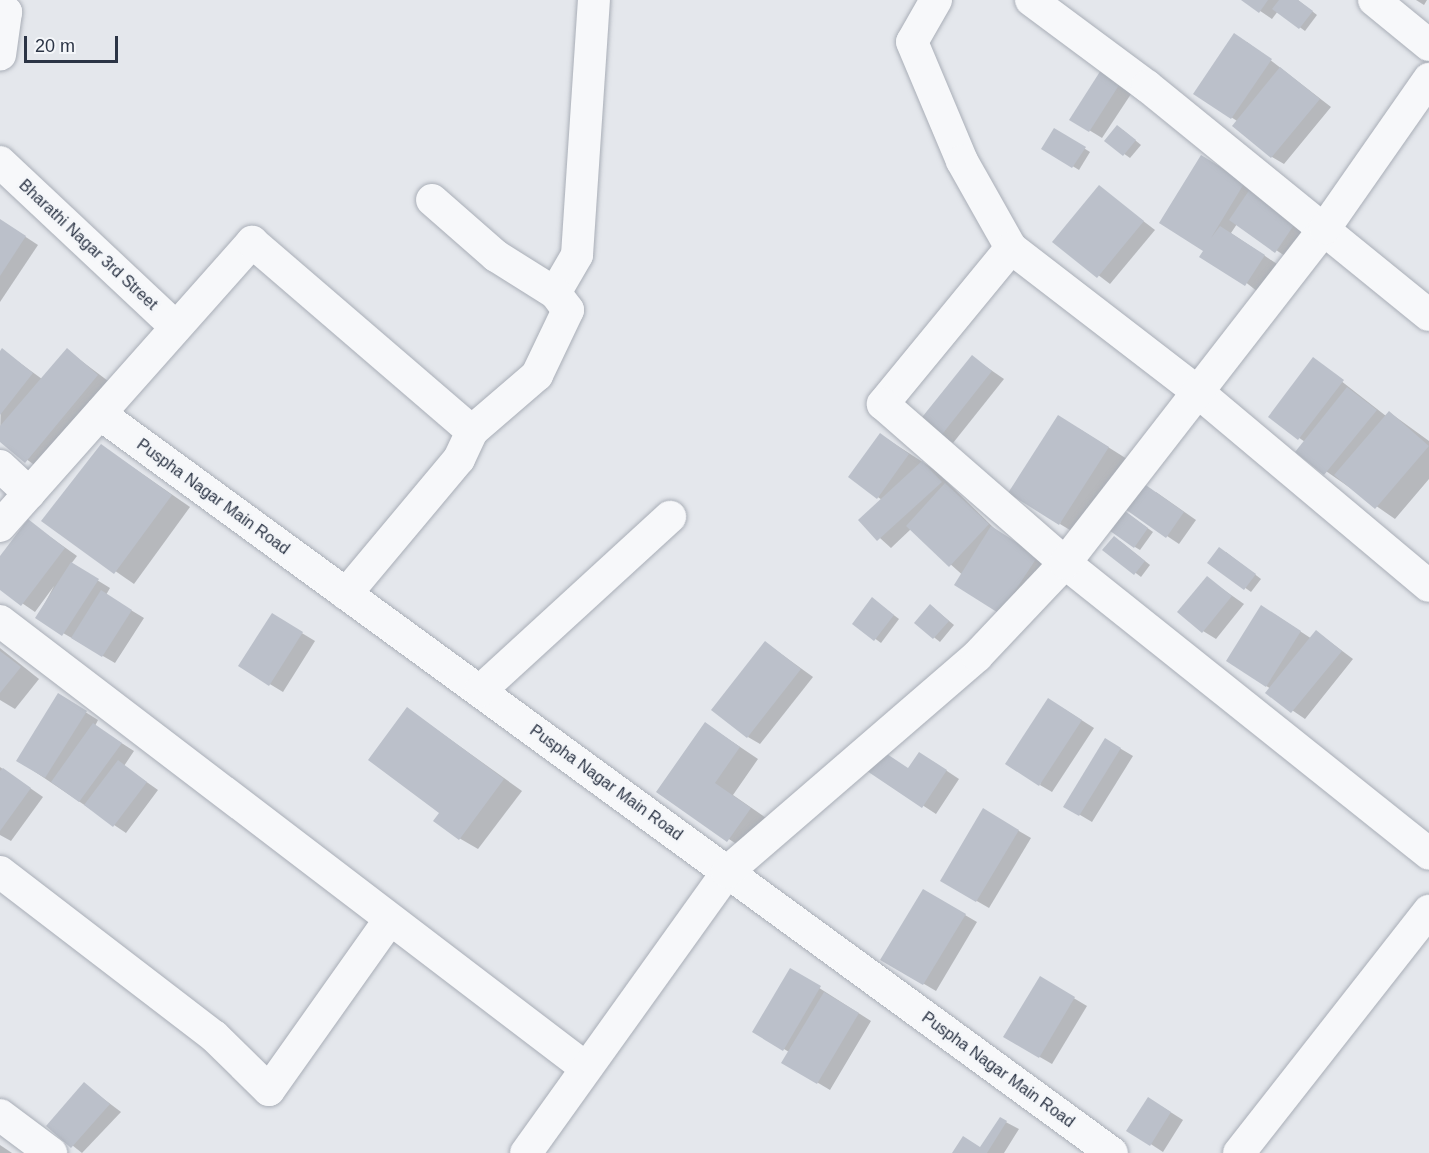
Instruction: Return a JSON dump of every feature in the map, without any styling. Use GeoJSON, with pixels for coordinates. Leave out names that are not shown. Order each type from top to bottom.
{"type":"FeatureCollection","features":[{"type":"Feature","properties":{"kind":"street"},"geometry":{"type":"LineString","coordinates":[[555,293],[577,255],[594,0]]}},
{"type":"Feature","properties":{"kind":"street"},"geometry":{"type":"LineString","coordinates":[[936,0],[912,42],[962,161],[1011,248],[1199,393],[1429,585]]}},
{"type":"Feature","properties":{"kind":"street"},"geometry":{"type":"LineString","coordinates":[[1031,0],[1147,86],[1325,228],[1429,315]]}},
{"type":"Feature","properties":{"kind":"street"},"geometry":{"type":"LineString","coordinates":[[1374,0],[1429,45]]}},
{"type":"Feature","properties":{"kind":"street"},"geometry":{"type":"LineString","coordinates":[[0,7],[6,12],[0,55]]}},
{"type":"Feature","properties":{"kind":"street"},"geometry":{"type":"LineString","coordinates":[[526,1153],[727,872],[977,656],[1065,563],[1325,228],[1429,79]]}},
{"type":"Feature","properties":{"kind":"street","name":"Bharathi Nagar 3rd Street"},"geometry":{"type":"LineString","coordinates":[[0,162],[176,327]]}},
{"type":"Feature","properties":{"kind":"street"},"geometry":{"type":"LineString","coordinates":[[346,594],[459,459],[472,431],[537,375],[568,310],[555,293],[496,256],[432,200]]}},
{"type":"Feature","properties":{"kind":"street"},"geometry":{"type":"LineString","coordinates":[[0,526],[252,242],[472,431]]}},
{"type":"Feature","properties":{"kind":"street"},"geometry":{"type":"LineString","coordinates":[[1011,248],[883,404],[1065,563],[1429,854]]}},
{"type":"Feature","properties":{"kind":"street","name":"Puspha Nagar Main Road"},"geometry":{"type":"LineString","coordinates":[[100,414],[1112,1153]]}},
{"type":"Feature","properties":{"kind":"street"},"geometry":{"type":"LineString","coordinates":[[0,466],[29,494]]}},
{"type":"Feature","properties":{"kind":"street"},"geometry":{"type":"LineString","coordinates":[[480,691],[670,517]]}},
{"type":"Feature","properties":{"kind":"street"},"geometry":{"type":"LineString","coordinates":[[0,621],[586,1068]]}},
{"type":"Feature","properties":{"kind":"street"},"geometry":{"type":"LineString","coordinates":[[0,872],[214,1036],[269,1090],[390,918]]}},
{"type":"Feature","properties":{"kind":"street"},"geometry":{"type":"LineString","coordinates":[[1239,1153],[1429,911]]}},
{"type":"Feature","properties":{"kind":"street"},"geometry":{"type":"LineString","coordinates":[[0,1115],[51,1153]]}},
{"type":"Feature","properties":{"kind":"building"},"geometry":{"type":"Polygon","coordinates":[[[1241,0],[1268,0],[1259,13],[1241,0]]]}},
{"type":"Feature","properties":{"kind":"building"},"geometry":{"type":"Polygon","coordinates":[[[1279,0],[1298,0],[1313,11],[1299,29],[1272,9],[1279,0]]]}},
{"type":"Feature","properties":{"kind":"building"},"geometry":{"type":"Polygon","coordinates":[[[1234,33],[1272,59],[1231,119],[1193,94],[1234,33]]]}},
{"type":"Feature","properties":{"kind":"building"},"geometry":{"type":"Polygon","coordinates":[[[1280,67],[1320,99],[1271,158],[1232,126],[1280,67]]]}},
{"type":"Feature","properties":{"kind":"building"},"geometry":{"type":"Polygon","coordinates":[[[1101,70],[1121,82],[1089,132],[1069,120],[1101,70]]]}},
{"type":"Feature","properties":{"kind":"building"},"geometry":{"type":"Polygon","coordinates":[[[1117,125],[1136,140],[1123,156],[1104,141],[1117,125]]]}},
{"type":"Feature","properties":{"kind":"building"},"geometry":{"type":"Polygon","coordinates":[[[1054,128],[1086,147],[1072,168],[1041,149],[1054,128]]]}},
{"type":"Feature","properties":{"kind":"building"},"geometry":{"type":"Polygon","coordinates":[[[1201,155],[1245,182],[1211,238],[1220,226],[1265,255],[1245,286],[1199,257],[1203,251],[1159,223],[1201,155]]]}},
{"type":"Feature","properties":{"kind":"building"},"geometry":{"type":"Polygon","coordinates":[[[1099,185],[1144,221],[1097,278],[1052,242],[1099,185]]]}},
{"type":"Feature","properties":{"kind":"building"},"geometry":{"type":"Polygon","coordinates":[[[1250,189],[1296,222],[1275,253],[1229,220],[1250,189]]]}},
{"type":"Feature","properties":{"kind":"building"},"geometry":{"type":"Polygon","coordinates":[[[0,219],[26,236],[0,276],[0,219]]]}},
{"type":"Feature","properties":{"kind":"building"},"geometry":{"type":"Polygon","coordinates":[[[2,348],[33,373],[0,415],[0,351],[2,348]]]}},
{"type":"Feature","properties":{"kind":"building"},"geometry":{"type":"Polygon","coordinates":[[[67,348],[98,375],[25,463],[0,442],[0,426],[67,348]]]}},
{"type":"Feature","properties":{"kind":"building"},"geometry":{"type":"Polygon","coordinates":[[[972,355],[992,371],[940,437],[919,421],[972,355]]]}},
{"type":"Feature","properties":{"kind":"building"},"geometry":{"type":"Polygon","coordinates":[[[1313,357],[1344,380],[1298,440],[1268,417],[1313,357]]]}},
{"type":"Feature","properties":{"kind":"building"},"geometry":{"type":"Polygon","coordinates":[[[1347,387],[1377,410],[1324,475],[1295,452],[1347,387]]]}},
{"type":"Feature","properties":{"kind":"building"},"geometry":{"type":"Polygon","coordinates":[[[1389,411],[1429,446],[1375,509],[1334,475],[1389,411]]]}},
{"type":"Feature","properties":{"kind":"building"},"geometry":{"type":"Polygon","coordinates":[[[1058,415],[1109,447],[1059,525],[1008,493],[1058,415]]]}},
{"type":"Feature","properties":{"kind":"building"},"geometry":{"type":"Polygon","coordinates":[[[880,433],[909,454],[877,499],[848,477],[880,433]]]}},
{"type":"Feature","properties":{"kind":"building"},"geometry":{"type":"Polygon","coordinates":[[[101,444],[172,495],[114,574],[41,521],[101,444]]]}},
{"type":"Feature","properties":{"kind":"building"},"geometry":{"type":"Polygon","coordinates":[[[922,461],[942,482],[877,541],[858,520],[922,461]]]}},
{"type":"Feature","properties":{"kind":"building"},"geometry":{"type":"Polygon","coordinates":[[[945,483],[989,524],[949,567],[906,526],[945,483]]]}},
{"type":"Feature","properties":{"kind":"building"},"geometry":{"type":"Polygon","coordinates":[[[1143,483],[1184,512],[1166,538],[1125,509],[1143,483]]]}},
{"type":"Feature","properties":{"kind":"building"},"geometry":{"type":"Polygon","coordinates":[[[1121,508],[1148,528],[1134,548],[1106,528],[1121,508]]]}},
{"type":"Feature","properties":{"kind":"building"},"geometry":{"type":"Polygon","coordinates":[[[28,519],[65,548],[21,606],[0,590],[0,556],[28,519]]]}},
{"type":"Feature","properties":{"kind":"building"},"geometry":{"type":"Polygon","coordinates":[[[991,526],[1038,556],[1000,614],[954,585],[991,526]]]}},
{"type":"Feature","properties":{"kind":"building"},"geometry":{"type":"Polygon","coordinates":[[[1114,536],[1145,561],[1134,575],[1102,550],[1114,536]]]}},
{"type":"Feature","properties":{"kind":"building"},"geometry":{"type":"Polygon","coordinates":[[[1219,547],[1256,574],[1244,590],[1207,563],[1219,547]]]}},
{"type":"Feature","properties":{"kind":"building"},"geometry":{"type":"Polygon","coordinates":[[[71,562],[99,579],[62,636],[35,618],[71,562]]]}},
{"type":"Feature","properties":{"kind":"building"},"geometry":{"type":"Polygon","coordinates":[[[1207,576],[1232,596],[1202,633],[1177,612],[1207,576]]]}},
{"type":"Feature","properties":{"kind":"building"},"geometry":{"type":"Polygon","coordinates":[[[101,590],[132,610],[102,657],[71,638],[101,590]]]}},
{"type":"Feature","properties":{"kind":"building"},"geometry":{"type":"Polygon","coordinates":[[[872,597],[894,615],[874,641],[852,624],[872,597]]]}},
{"type":"Feature","properties":{"kind":"building"},"geometry":{"type":"Polygon","coordinates":[[[930,604],[949,621],[933,639],[914,623],[930,604]]]}},
{"type":"Feature","properties":{"kind":"building"},"geometry":{"type":"Polygon","coordinates":[[[1261,605],[1301,631],[1266,687],[1226,661],[1261,605]]]}},
{"type":"Feature","properties":{"kind":"building"},"geometry":{"type":"Polygon","coordinates":[[[272,613],[303,632],[269,686],[238,666],[272,613]]]}},
{"type":"Feature","properties":{"kind":"building"},"geometry":{"type":"Polygon","coordinates":[[[1316,630],[1342,651],[1291,713],[1265,693],[1316,630]]]}},
{"type":"Feature","properties":{"kind":"building"},"geometry":{"type":"Polygon","coordinates":[[[765,641],[801,669],[747,738],[711,710],[765,641]]]}},
{"type":"Feature","properties":{"kind":"building"},"geometry":{"type":"Polygon","coordinates":[[[0,651],[21,667],[0,693],[0,651]]]}},
{"type":"Feature","properties":{"kind":"building"},"geometry":{"type":"Polygon","coordinates":[[[58,693],[87,711],[45,778],[16,761],[58,693]]]}},
{"type":"Feature","properties":{"kind":"building"},"geometry":{"type":"Polygon","coordinates":[[[1048,698],[1082,720],[1039,786],[1005,764],[1048,698]]]}},
{"type":"Feature","properties":{"kind":"building"},"geometry":{"type":"Polygon","coordinates":[[[407,707],[504,779],[459,840],[433,821],[439,813],[368,760],[407,707]]]}},
{"type":"Feature","properties":{"kind":"building"},"geometry":{"type":"Polygon","coordinates":[[[705,722],[740,747],[715,783],[751,808],[727,842],[656,792],[705,722]]]}},
{"type":"Feature","properties":{"kind":"building"},"geometry":{"type":"Polygon","coordinates":[[[93,723],[122,743],[79,802],[51,782],[93,723]]]}},
{"type":"Feature","properties":{"kind":"building"},"geometry":{"type":"Polygon","coordinates":[[[1105,738],[1121,748],[1079,816],[1063,807],[1105,738]]]}},
{"type":"Feature","properties":{"kind":"building"},"geometry":{"type":"Polygon","coordinates":[[[881,750],[908,768],[919,752],[947,770],[922,808],[867,771],[881,750]]]}},
{"type":"Feature","properties":{"kind":"building"},"geometry":{"type":"Polygon","coordinates":[[[118,760],[147,782],[113,827],[84,805],[118,760]]]}},
{"type":"Feature","properties":{"kind":"building"},"geometry":{"type":"Polygon","coordinates":[[[3,768],[31,788],[0,831],[0,771],[3,768]]]}},
{"type":"Feature","properties":{"kind":"building"},"geometry":{"type":"Polygon","coordinates":[[[983,808],[1019,830],[976,902],[940,881],[983,808]]]}},
{"type":"Feature","properties":{"kind":"building"},"geometry":{"type":"Polygon","coordinates":[[[923,889],[966,914],[923,985],[880,960],[923,889]]]}},
{"type":"Feature","properties":{"kind":"building"},"geometry":{"type":"Polygon","coordinates":[[[790,968],[821,986],[783,1051],[752,1032],[790,968]]]}},
{"type":"Feature","properties":{"kind":"building"},"geometry":{"type":"Polygon","coordinates":[[[1040,976],[1075,997],[1039,1058],[1003,1037],[1040,976]]]}},
{"type":"Feature","properties":{"kind":"building"},"geometry":{"type":"Polygon","coordinates":[[[824,992],[859,1013],[817,1084],[781,1063],[824,992]]]}},
{"type":"Feature","properties":{"kind":"building"},"geometry":{"type":"Polygon","coordinates":[[[84,1082],[110,1104],[71,1148],[46,1126],[84,1082]]]}},
{"type":"Feature","properties":{"kind":"building"},"geometry":{"type":"Polygon","coordinates":[[[1148,1097],[1171,1112],[1150,1146],[1126,1131],[1148,1097]]]}},
{"type":"Feature","properties":{"kind":"building"},"geometry":{"type":"Polygon","coordinates":[[[1000,1117],[1007,1121],[987,1153],[952,1153],[963,1136],[980,1147],[1000,1117]]]}}]}
